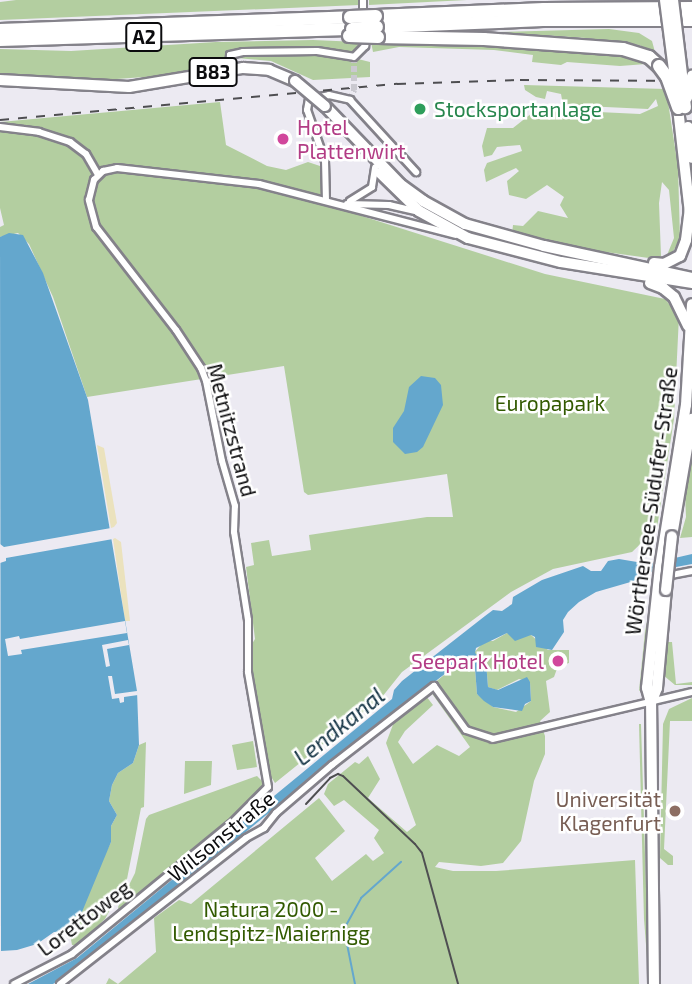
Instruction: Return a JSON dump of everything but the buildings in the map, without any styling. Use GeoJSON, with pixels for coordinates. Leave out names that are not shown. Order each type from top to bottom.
{"type":"FeatureCollection","features":[{"type":"Feature","properties":{"kind":"highway"},"geometry":{"type":"LineString","coordinates":[[672,0],[682,112]]}},
{"type":"Feature","properties":{"kind":"highway","name":"A2"},"geometry":{"type":"LineString","coordinates":[[0,30],[377,27],[544,9],[691,11]]}},
{"type":"Feature","properties":{"kind":"highway"},"geometry":{"type":"LineString","coordinates":[[349,27],[377,27],[640,53],[659,66],[667,77],[682,112]]}},
{"type":"Feature","properties":{"kind":"highway","name":"A2"},"geometry":{"type":"LineString","coordinates":[[0,40],[349,27]]}},
{"type":"Feature","properties":{"kind":"main road"},"geometry":{"type":"LineString","coordinates":[[665,0],[682,112],[692,158]]}},
{"type":"Feature","properties":{"kind":"main road","name":"B83"},"geometry":{"type":"LineString","coordinates":[[0,80],[119,87],[148,85],[229,69],[269,70],[295,81],[325,106],[424,210],[465,224],[589,256],[692,278]]}},
{"type":"Feature","properties":{"kind":"main road"},"geometry":{"type":"LineString","coordinates":[[692,76],[682,112],[692,239]]}},
{"type":"Feature","properties":{"kind":"main road","name":"B83"},"geometry":{"type":"LineString","coordinates":[[360,145],[375,167],[424,210],[468,238],[561,262],[692,283]]}},
{"type":"Feature","properties":{"kind":"main road"},"geometry":{"type":"LineString","coordinates":[[589,256],[664,264],[674,261],[685,248],[690,208]]}},
{"type":"Feature","properties":{"kind":"main road"},"geometry":{"type":"LineString","coordinates":[[561,262],[575,269],[663,288],[680,304],[690,336]]}},
{"type":"Feature","properties":{"kind":"main road","name":"Wörthersee-Südufer-Straße"},"geometry":{"type":"LineString","coordinates":[[654,984],[651,703],[657,688],[662,589],[686,405],[692,304]]}},
{"type":"Feature","properties":{"kind":"main road","name":"Wörthersee-Südufer-Straße"},"geometry":{"type":"LineString","coordinates":[[668,535],[692,419]]}},
{"type":"Feature","properties":{"kind":"street"},"geometry":{"type":"LineString","coordinates":[[229,69],[230,55],[243,52],[317,51],[354,57],[365,46],[363,0]]}},
{"type":"Feature","properties":{"kind":"street"},"geometry":{"type":"LineString","coordinates":[[326,201],[325,161],[307,110],[309,99],[329,95],[350,100],[415,172]]}},
{"type":"Feature","properties":{"kind":"street"},"geometry":{"type":"LineString","coordinates":[[0,127],[39,132],[70,142],[86,154],[98,176],[117,168],[259,184],[341,204],[412,226],[468,238]]}},
{"type":"Feature","properties":{"kind":"street"},"geometry":{"type":"LineString","coordinates":[[341,204],[366,194],[374,180],[375,167]]}},
{"type":"Feature","properties":{"kind":"street","name":"Metnitzstrand"},"geometry":{"type":"LineString","coordinates":[[98,176],[89,194],[89,209],[96,227],[176,330],[201,368],[206,382],[222,461],[235,506],[234,531],[248,620],[247,661],[268,782],[267,791]]}},
{"type":"Feature","properties":{"kind":"street"},"geometry":{"type":"LineString","coordinates":[[341,204],[389,205],[424,210],[412,226]]}},
{"type":"Feature","properties":{"kind":"street"},"geometry":{"type":"LineString","coordinates":[[664,577],[692,571]]}},
{"type":"Feature","properties":{"kind":"street","name":"Wilsonstraße"},"geometry":{"type":"LineString","coordinates":[[60,984],[246,838],[264,828],[276,813],[332,765],[434,685],[466,730],[492,739],[651,703]]}},
{"type":"Feature","properties":{"kind":"street"},"geometry":{"type":"LineString","coordinates":[[651,703],[692,692]]}},
{"type":"Feature","properties":{"kind":"street","name":"Lorettoweg"},"geometry":{"type":"LineString","coordinates":[[14,984],[72,954],[232,824],[267,791]]}},
{"type":"Feature","properties":{"kind":"green space"},"geometry":{"type":"Polygon","coordinates":[[[359,0],[359,5],[0,20],[0,2],[359,0]]]}},
{"type":"Feature","properties":{"kind":"green space"},"geometry":{"type":"Polygon","coordinates":[[[369,0],[467,0],[369,5],[369,0]]]}},
{"type":"Feature","properties":{"kind":"green space"},"geometry":{"type":"Polygon","coordinates":[[[609,29],[639,33],[652,41],[655,52],[639,45],[586,38],[496,32],[609,29]]]}},
{"type":"Feature","properties":{"kind":"green space"},"geometry":{"type":"Polygon","coordinates":[[[216,42],[359,42],[358,59],[370,62],[370,77],[313,80],[271,61],[237,58],[220,59],[172,75],[103,80],[0,73],[0,49],[71,51],[216,42]]]}},
{"type":"Feature","properties":{"kind":"green space"},"geometry":{"type":"Polygon","coordinates":[[[371,42],[580,51],[637,58],[646,64],[620,66],[567,62],[561,65],[532,62],[533,55],[494,50],[399,47],[373,52],[371,42]]]}},
{"type":"Feature","properties":{"kind":"green space"},"geometry":{"type":"Polygon","coordinates":[[[524,85],[666,89],[678,167],[680,239],[671,255],[667,255],[674,238],[669,190],[662,182],[659,203],[661,256],[656,259],[584,249],[512,234],[513,225],[523,226],[538,211],[568,218],[560,205],[564,197],[547,185],[526,199],[509,195],[507,181],[519,171],[516,168],[486,182],[484,170],[487,163],[522,151],[520,145],[497,147],[492,155],[484,157],[482,146],[487,128],[513,128],[532,113],[551,118],[557,110],[640,114],[658,106],[656,99],[648,109],[563,105],[561,94],[547,91],[545,99],[536,97],[525,90],[524,85]]]}},
{"type":"Feature","properties":{"kind":"green space","name":"Europapark"},"geometry":{"type":"Polygon","coordinates":[[[220,102],[226,145],[267,166],[286,170],[308,162],[323,167],[324,204],[545,274],[665,299],[679,316],[674,419],[657,528],[632,552],[553,569],[511,592],[402,672],[382,697],[275,783],[270,775],[250,654],[250,647],[255,639],[246,567],[254,565],[251,543],[269,540],[272,556],[311,550],[309,535],[427,517],[453,517],[447,474],[308,495],[304,492],[284,366],[87,397],[53,297],[29,244],[18,233],[0,237],[0,227],[4,225],[0,208],[0,122],[220,102]]]}},
{"type":"Feature","properties":{"kind":"green space"},"geometry":{"type":"Polygon","coordinates":[[[692,450],[692,537],[680,538],[686,517],[685,493],[692,450]]]}},
{"type":"Feature","properties":{"kind":"green space"},"geometry":{"type":"Polygon","coordinates":[[[653,593],[641,690],[639,691],[645,631],[653,593]]]}},
{"type":"Feature","properties":{"kind":"green space"},"geometry":{"type":"Polygon","coordinates":[[[544,613],[536,625],[522,629],[519,625],[544,613]]]}},
{"type":"Feature","properties":{"kind":"green space","name":"Natura 2000 - Lendspitz-Maiernigg"},"geometry":{"type":"Polygon","coordinates":[[[507,633],[531,635],[548,650],[569,650],[569,663],[558,666],[554,677],[546,681],[550,712],[540,721],[545,736],[545,754],[534,781],[521,841],[503,863],[481,866],[439,862],[435,867],[453,871],[496,871],[635,860],[639,984],[118,984],[156,952],[154,918],[179,900],[191,904],[319,798],[345,831],[315,858],[332,881],[366,854],[373,861],[384,853],[374,838],[379,830],[344,800],[334,806],[324,794],[328,784],[355,762],[359,764],[368,756],[380,779],[368,798],[407,832],[416,825],[386,743],[394,722],[426,696],[433,705],[405,731],[398,742],[413,764],[437,745],[459,756],[470,747],[428,688],[464,659],[475,668],[477,694],[493,707],[516,712],[531,701],[530,682],[519,679],[497,690],[488,687],[486,662],[474,653],[484,641],[493,641],[507,633]]]}},
{"type":"Feature","properties":{"kind":"green space"},"geometry":{"type":"Polygon","coordinates":[[[665,642],[672,642],[676,684],[692,682],[692,685],[675,685],[663,675],[665,642]]]}},
{"type":"Feature","properties":{"kind":"green space"},"geometry":{"type":"Polygon","coordinates":[[[692,698],[692,721],[670,721],[664,849],[673,856],[673,865],[668,865],[660,858],[663,724],[669,709],[692,698]]]}},
{"type":"Feature","properties":{"kind":"green space"},"geometry":{"type":"Polygon","coordinates":[[[641,724],[649,984],[644,919],[641,724]]]}},
{"type":"Feature","properties":{"kind":"green space"},"geometry":{"type":"Polygon","coordinates":[[[253,741],[257,767],[237,770],[232,745],[253,741]]]}},
{"type":"Feature","properties":{"kind":"green space"},"geometry":{"type":"Polygon","coordinates":[[[146,742],[144,807],[141,808],[127,879],[105,919],[78,945],[72,945],[69,929],[111,842],[111,826],[117,815],[109,801],[112,785],[118,773],[133,763],[139,745],[146,742]]]}},
{"type":"Feature","properties":{"kind":"green space"},"geometry":{"type":"Polygon","coordinates":[[[185,761],[212,761],[211,785],[184,794],[185,761]]]}},
{"type":"Feature","properties":{"kind":"green space"},"geometry":{"type":"Polygon","coordinates":[[[257,776],[266,785],[235,817],[119,911],[118,907],[135,873],[149,815],[257,776]]]}},
{"type":"Feature","properties":{"kind":"green space"},"geometry":{"type":"Polygon","coordinates":[[[109,978],[118,984],[106,984],[109,978]]]}},
{"type":"Feature","properties":{"kind":"sand"},"geometry":{"type":"Polygon","coordinates":[[[97,445],[104,448],[117,523],[111,528],[97,445]]]}},
{"type":"Feature","properties":{"kind":"sand"},"geometry":{"type":"Polygon","coordinates":[[[113,539],[121,542],[130,621],[125,621],[113,539]]]}},
{"type":"Feature","properties":{"kind":"water"},"geometry":{"type":"Polygon","coordinates":[[[9,233],[23,235],[43,273],[88,400],[137,691],[139,745],[133,763],[118,773],[112,785],[109,801],[117,815],[111,826],[111,842],[82,912],[74,917],[64,933],[54,932],[37,944],[1,951],[0,237],[9,233]]]}},
{"type":"Feature","properties":{"kind":"water"},"geometry":{"type":"Polygon","coordinates":[[[421,376],[435,378],[441,385],[443,405],[423,447],[417,452],[405,454],[393,442],[393,428],[404,411],[409,387],[421,376]]]}},
{"type":"Feature","properties":{"kind":"water"},"geometry":{"type":"Polygon","coordinates":[[[692,554],[692,564],[639,574],[634,581],[596,592],[579,602],[563,620],[564,632],[552,650],[536,647],[535,637],[531,635],[515,641],[507,633],[476,648],[475,653],[486,662],[488,687],[498,690],[527,677],[530,682],[531,701],[525,704],[522,711],[493,707],[484,701],[477,694],[475,668],[464,659],[312,777],[93,959],[53,984],[28,984],[77,958],[392,699],[394,690],[402,681],[493,610],[502,611],[512,604],[513,597],[542,580],[583,566],[591,571],[601,571],[608,561],[619,559],[649,564],[692,554]]]}},
{"type":"Feature","properties":{"kind":"pier"},"geometry":{"type":"Polygon","coordinates":[[[111,528],[113,539],[6,558],[6,561],[0,563],[0,544],[4,547],[111,528]]]}},
{"type":"Feature","properties":{"kind":"pier"},"geometry":{"type":"Polygon","coordinates":[[[125,621],[127,633],[21,650],[22,654],[8,656],[5,639],[19,636],[20,639],[125,621]]]}},
{"type":"Feature","properties":{"kind":"pier"},"geometry":{"type":"Polygon","coordinates":[[[128,640],[129,645],[107,649],[110,666],[106,667],[102,645],[128,640]]]}},
{"type":"Feature","properties":{"kind":"pier"},"geometry":{"type":"Polygon","coordinates":[[[108,676],[112,676],[115,694],[137,691],[138,695],[124,697],[124,702],[120,703],[119,698],[112,699],[108,676]]]}},
{"type":"Feature","properties":{"kind":"waterway"},"geometry":{"type":"LineString","coordinates":[[355,984],[344,929],[361,898],[401,862]]}},
{"type":"Feature","properties":{"kind":"tunnel"},"geometry":{"type":"LineString","coordinates":[[350,100],[354,90],[354,57]]}},
{"type":"Feature","properties":{"kind":"tram line"},"geometry":{"type":"LineString","coordinates":[[306,804],[330,778],[338,774],[415,844],[422,853],[458,984]]}},
{"type":"Feature","properties":{"kind":"railway"},"geometry":{"type":"LineString","coordinates":[[0,120],[397,84],[520,80],[692,81]]}},
{"type":"Feature","properties":{"kind":"place","name":"Stocksportanlage"},"geometry":{"type":"Point","coordinates":[420,109]}},
{"type":"Feature","properties":{"kind":"place","name":"Hotel Plattenwirt"},"geometry":{"type":"Point","coordinates":[283,139]}},
{"type":"Feature","properties":{"kind":"place","name":"Seepark Hotel"},"geometry":{"type":"Point","coordinates":[558,661]}},
{"type":"Feature","properties":{"kind":"place","name":"Universität Klagenfurt"},"geometry":{"type":"Point","coordinates":[675,811]}},
{"type":"Feature","properties":{"kind":"water label","name":"Lendkanal"},"geometry":{"type":"Point","coordinates":[339,726]}}]}
